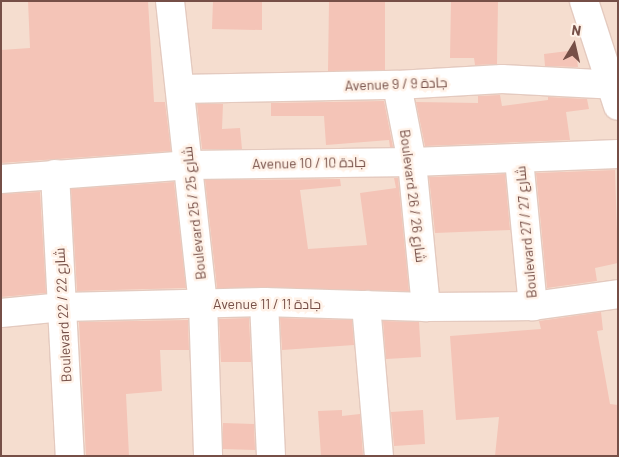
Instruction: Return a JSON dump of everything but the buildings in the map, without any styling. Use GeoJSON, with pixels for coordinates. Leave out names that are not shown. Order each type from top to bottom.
{"type":"FeatureCollection","features":[{"type":"Feature","properties":{"kind":"street","name":"Boulevard 25 / شارع 25"},"geometry":{"type":"LineString","coordinates":[[170,1],[190,166],[203,303],[208,456]]}},
{"type":"Feature","properties":{"kind":"street"},"geometry":{"type":"LineString","coordinates":[[584,1],[616,92]]}},
{"type":"Feature","properties":{"kind":"street","name":"Avenue 9 / جادة 9"},"geometry":{"type":"LineString","coordinates":[[180,89],[396,85],[502,78],[616,92]]}},
{"type":"Feature","properties":{"kind":"street","name":"Boulevard 26 / شارع 26"},"geometry":{"type":"LineString","coordinates":[[396,85],[412,162],[426,307]]}},
{"type":"Feature","properties":{"kind":"street","name":"Avenue 10 / جادة 10"},"geometry":{"type":"LineString","coordinates":[[1,179],[190,166],[519,159],[618,154]]}},
{"type":"Feature","properties":{"kind":"street","name":"Boulevard 27 / شارع 27"},"geometry":{"type":"LineString","coordinates":[[519,159],[533,306]]}},
{"type":"Feature","properties":{"kind":"street","name":"Boulevard 22 / شارع 22"},"geometry":{"type":"LineString","coordinates":[[54,174],[70,456]]}},
{"type":"Feature","properties":{"kind":"street","name":"Avenue 11 / جادة 11"},"geometry":{"type":"LineString","coordinates":[[1,313],[63,307],[264,302],[426,307],[533,306],[618,294]]}},
{"type":"Feature","properties":{"kind":"street"},"geometry":{"type":"LineString","coordinates":[[264,302],[271,456]]}},
{"type":"Feature","properties":{"kind":"street"},"geometry":{"type":"LineString","coordinates":[[366,305],[379,456]]}},
{"type":"Feature","properties":{"kind":"shaded area"},"geometry":{"type":"Polygon","coordinates":[[[1,1],[618,1],[618,456],[1,456],[1,1]]]}}]}
